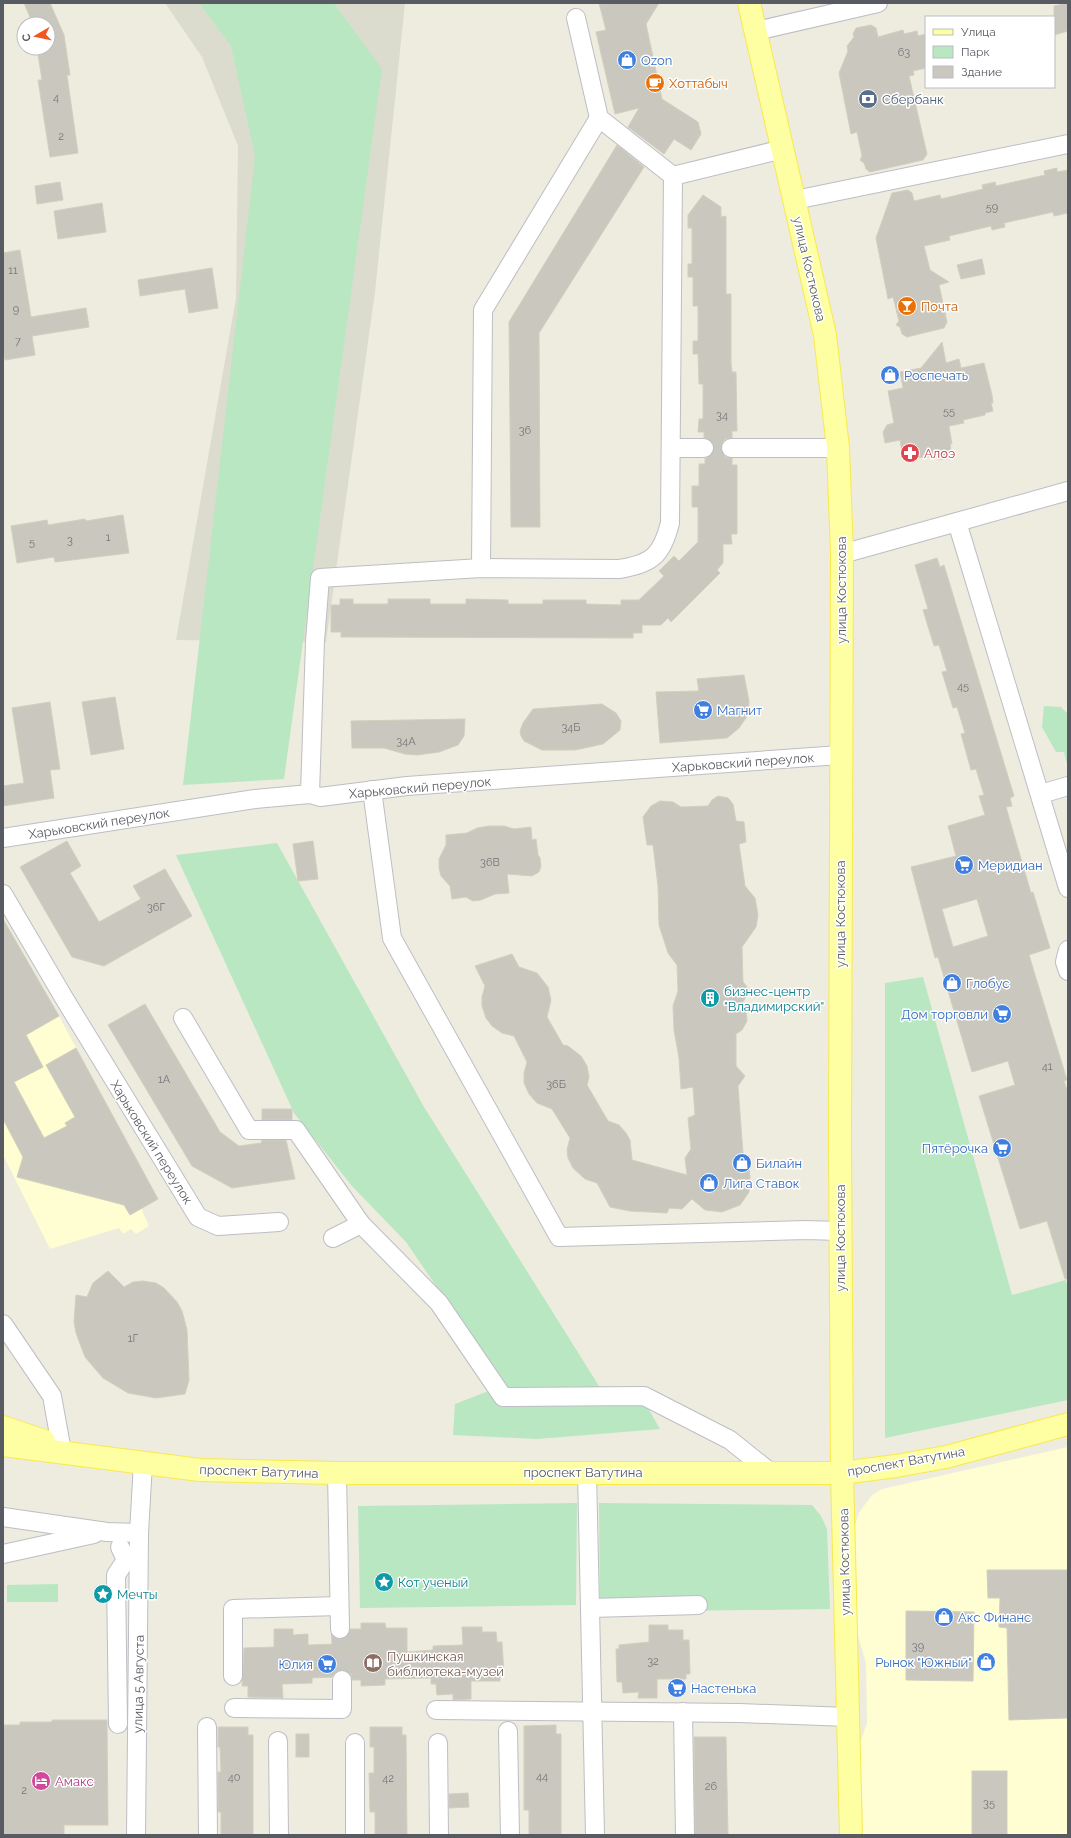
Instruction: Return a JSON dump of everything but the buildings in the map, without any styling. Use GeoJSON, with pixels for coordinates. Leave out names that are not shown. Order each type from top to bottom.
{"type":"FeatureCollection","features":[{"type":"Feature","properties":{"kind":"main road","name":"улица Костюкова"},"geometry":{"type":"LineString","coordinates":[[749,3],[784,149],[825,335],[838,448],[842,554],[840,756],[840,1231],[842,1473],[851,1835]]}},
{"type":"Feature","properties":{"kind":"main road","name":"проспект Ватутина"},"geometry":{"type":"LineString","coordinates":[[3,1445],[143,1464],[200,1470],[337,1473],[842,1473],[896,1466],[946,1456],[1068,1424]]}},
{"type":"Feature","properties":{"kind":"main road","name":"проспект Ватутина"},"geometry":{"type":"LineString","coordinates":[[3,1427],[92,1457]]}},
{"type":"Feature","properties":{"kind":"street"},"geometry":{"type":"LineString","coordinates":[[756,31],[878,3]]}},
{"type":"Feature","properties":{"kind":"street"},"geometry":{"type":"LineString","coordinates":[[576,18],[599,118],[673,176]]}},
{"type":"Feature","properties":{"kind":"street"},"geometry":{"type":"LineString","coordinates":[[481,568],[483,310],[599,118]]}},
{"type":"Feature","properties":{"kind":"street"},"geometry":{"type":"LineString","coordinates":[[795,200],[1068,144]]}},
{"type":"Feature","properties":{"kind":"street"},"geometry":{"type":"LineString","coordinates":[[673,176],[784,149]]}},
{"type":"Feature","properties":{"kind":"street"},"geometry":{"type":"LineString","coordinates":[[310,794],[320,578],[481,568],[619,569],[638,566],[654,557],[666,541],[670,523],[673,176]]}},
{"type":"Feature","properties":{"kind":"street"},"geometry":{"type":"LineString","coordinates":[[671,448],[704,448]]}},
{"type":"Feature","properties":{"kind":"street"},"geometry":{"type":"LineString","coordinates":[[732,448],[838,448]]}},
{"type":"Feature","properties":{"kind":"street"},"geometry":{"type":"LineString","coordinates":[[842,554],[1068,491]]}},
{"type":"Feature","properties":{"kind":"street"},"geometry":{"type":"LineString","coordinates":[[958,522],[1068,888]]}},
{"type":"Feature","properties":{"kind":"street","name":"Харьковский переулок"},"geometry":{"type":"LineString","coordinates":[[3,838],[233,802],[310,794],[320,797],[423,785],[840,756]]}},
{"type":"Feature","properties":{"kind":"street"},"geometry":{"type":"LineString","coordinates":[[1041,794],[1068,786]]}},
{"type":"Feature","properties":{"kind":"street"},"geometry":{"type":"LineString","coordinates":[[372,790],[392,938],[559,1237],[840,1231]]}},
{"type":"Feature","properties":{"kind":"street","name":"Харьковский переулок"},"geometry":{"type":"LineString","coordinates":[[3,894],[68,1005],[198,1217],[218,1226],[279,1222]]}},
{"type":"Feature","properties":{"kind":"street"},"geometry":{"type":"LineString","coordinates":[[1068,950],[1065,962],[1068,971]]}},
{"type":"Feature","properties":{"kind":"street"},"geometry":{"type":"LineString","coordinates":[[183,1018],[249,1130],[296,1130],[361,1224],[439,1303],[503,1397],[644,1396],[730,1440],[770,1472]]}},
{"type":"Feature","properties":{"kind":"street"},"geometry":{"type":"LineString","coordinates":[[332,1238],[361,1224]]}},
{"type":"Feature","properties":{"kind":"street"},"geometry":{"type":"LineString","coordinates":[[3,1324],[52,1396],[61,1446]]}},
{"type":"Feature","properties":{"kind":"street","name":"улица 5 Августа"},"geometry":{"type":"LineString","coordinates":[[136,1835],[139,1533],[143,1464]]}},
{"type":"Feature","properties":{"kind":"street"},"geometry":{"type":"LineString","coordinates":[[587,1472],[595,1835]]}},
{"type":"Feature","properties":{"kind":"street"},"geometry":{"type":"LineString","coordinates":[[337,1473],[340,1629]]}},
{"type":"Feature","properties":{"kind":"street"},"geometry":{"type":"LineString","coordinates":[[3,1517],[107,1532],[139,1533]]}},
{"type":"Feature","properties":{"kind":"street"},"geometry":{"type":"LineString","coordinates":[[3,1554],[107,1532]]}},
{"type":"Feature","properties":{"kind":"street"},"geometry":{"type":"LineString","coordinates":[[118,1724],[111,1614],[119,1563]]}},
{"type":"Feature","properties":{"kind":"street"},"geometry":{"type":"LineString","coordinates":[[233,1676],[233,1609],[339,1606]]}},
{"type":"Feature","properties":{"kind":"street"},"geometry":{"type":"LineString","coordinates":[[591,1608],[698,1606]]}},
{"type":"Feature","properties":{"kind":"street"},"geometry":{"type":"LineString","coordinates":[[234,1708],[342,1709],[342,1680]]}},
{"type":"Feature","properties":{"kind":"street"},"geometry":{"type":"LineString","coordinates":[[436,1710],[683,1712],[848,1716]]}},
{"type":"Feature","properties":{"kind":"street"},"geometry":{"type":"LineString","coordinates":[[683,1712],[685,1835]]}},
{"type":"Feature","properties":{"kind":"street"},"geometry":{"type":"LineString","coordinates":[[207,1727],[208,1835]]}},
{"type":"Feature","properties":{"kind":"street"},"geometry":{"type":"LineString","coordinates":[[508,1731],[510,1835]]}},
{"type":"Feature","properties":{"kind":"street"},"geometry":{"type":"LineString","coordinates":[[278,1741],[279,1835]]}},
{"type":"Feature","properties":{"kind":"street"},"geometry":{"type":"LineString","coordinates":[[355,1743],[355,1835]]}},
{"type":"Feature","properties":{"kind":"street"},"geometry":{"type":"LineString","coordinates":[[438,1743],[439,1835]]}},
{"type":"Feature","properties":{"kind":"shaded area"},"geometry":{"type":"Polygon","coordinates":[[[165,3],[405,3],[375,292],[326,642],[176,640],[236,298],[238,146],[202,57],[165,3]]]}},
{"type":"Feature","properties":{"kind":"shaded area"},"geometry":{"type":"Polygon","coordinates":[[[3,919],[59,1016],[158,1199],[141,1208],[149,1226],[136,1234],[131,1229],[123,1234],[119,1228],[50,1249],[3,1155],[3,919]]]}},
{"type":"Feature","properties":{"kind":"shaded area"},"geometry":{"type":"Polygon","coordinates":[[[1068,1447],[1068,1835],[860,1835],[857,1752],[867,1723],[866,1663],[856,1629],[855,1527],[858,1514],[872,1495],[882,1489],[1068,1447]]]}},
{"type":"Feature","properties":{"kind":"green space"},"geometry":{"type":"Polygon","coordinates":[[[199,3],[334,3],[382,69],[284,779],[183,785],[255,156],[231,46],[199,3]]]}},
{"type":"Feature","properties":{"kind":"green space"},"geometry":{"type":"Polygon","coordinates":[[[1044,706],[1061,707],[1068,714],[1068,768],[1064,752],[1056,752],[1042,727],[1044,706]]]}},
{"type":"Feature","properties":{"kind":"green space"},"geometry":{"type":"Polygon","coordinates":[[[277,843],[424,1107],[599,1386],[637,1389],[660,1429],[537,1439],[453,1435],[455,1404],[504,1385],[406,1242],[352,1186],[294,1113],[176,855],[277,843]]]}},
{"type":"Feature","properties":{"kind":"green space"},"geometry":{"type":"Polygon","coordinates":[[[923,977],[1012,1295],[1066,1280],[1068,1291],[1068,1400],[885,1438],[885,983],[923,977]]]}},
{"type":"Feature","properties":{"kind":"green space"},"geometry":{"type":"Polygon","coordinates":[[[577,1503],[576,1605],[360,1608],[358,1506],[577,1503]]]}},
{"type":"Feature","properties":{"kind":"green space"},"geometry":{"type":"Polygon","coordinates":[[[599,1503],[812,1505],[821,1516],[827,1529],[830,1609],[600,1612],[599,1503]]]}},
{"type":"Feature","properties":{"kind":"green space"},"geometry":{"type":"Polygon","coordinates":[[[58,1584],[58,1602],[7,1602],[7,1585],[58,1584]]]}},
{"type":"Feature","properties":{"kind":"tunnel"},"geometry":{"type":"LineString","coordinates":[[704,448],[731,448]]}},
{"type":"Feature","properties":{"kind":"tunnel"},"geometry":{"type":"LineString","coordinates":[[340,1629],[342,1680]]}},
{"type":"Feature","properties":{"kind":"place","name":"Ozon"},"geometry":{"type":"Point","coordinates":[627,60]}},
{"type":"Feature","properties":{"kind":"place","name":"Хоттабыч"},"geometry":{"type":"Point","coordinates":[655,83]}},
{"type":"Feature","properties":{"kind":"place","name":"Сбербанк"},"geometry":{"type":"Point","coordinates":[868,99]}},
{"type":"Feature","properties":{"kind":"place","name":"Почта"},"geometry":{"type":"Point","coordinates":[907,306]}},
{"type":"Feature","properties":{"kind":"place","name":"Роспечать"},"geometry":{"type":"Point","coordinates":[890,375]}},
{"type":"Feature","properties":{"kind":"place","name":"Алоэ"},"geometry":{"type":"Point","coordinates":[910,453]}},
{"type":"Feature","properties":{"kind":"place","name":"Магнит"},"geometry":{"type":"Point","coordinates":[703,710]}},
{"type":"Feature","properties":{"kind":"place","name":"Меридиан"},"geometry":{"type":"Point","coordinates":[964,865]}},
{"type":"Feature","properties":{"kind":"place","name":"Глобус"},"geometry":{"type":"Point","coordinates":[952,983]}},
{"type":"Feature","properties":{"kind":"place","name":"бизнес-центр \"Владимирский\""},"geometry":{"type":"Point","coordinates":[710,998]}},
{"type":"Feature","properties":{"kind":"place","name":"Дом торговли"},"geometry":{"type":"Point","coordinates":[1002,1014]}},
{"type":"Feature","properties":{"kind":"place","name":"Пятёрочка"},"geometry":{"type":"Point","coordinates":[1002,1148]}},
{"type":"Feature","properties":{"kind":"place","name":"Билайн"},"geometry":{"type":"Point","coordinates":[742,1163]}},
{"type":"Feature","properties":{"kind":"place","name":"Лига Ставок"},"geometry":{"type":"Point","coordinates":[709,1183]}},
{"type":"Feature","properties":{"kind":"place","name":"Кот ученый"},"geometry":{"type":"Point","coordinates":[384,1582]}},
{"type":"Feature","properties":{"kind":"place","name":"Мечты"},"geometry":{"type":"Point","coordinates":[103,1594]}},
{"type":"Feature","properties":{"kind":"place","name":"Акс Финанс"},"geometry":{"type":"Point","coordinates":[944,1617]}},
{"type":"Feature","properties":{"kind":"place","name":"Рынок \"Южный\""},"geometry":{"type":"Point","coordinates":[986,1662]}},
{"type":"Feature","properties":{"kind":"place","name":"Пушкинская библиотека-музей"},"geometry":{"type":"Point","coordinates":[373,1663]}},
{"type":"Feature","properties":{"kind":"place","name":"Юлия"},"geometry":{"type":"Point","coordinates":[327,1664]}},
{"type":"Feature","properties":{"kind":"place","name":"Настенька"},"geometry":{"type":"Point","coordinates":[677,1688]}},
{"type":"Feature","properties":{"kind":"place","name":"Амакс"},"geometry":{"type":"Point","coordinates":[41,1781]}}]}
